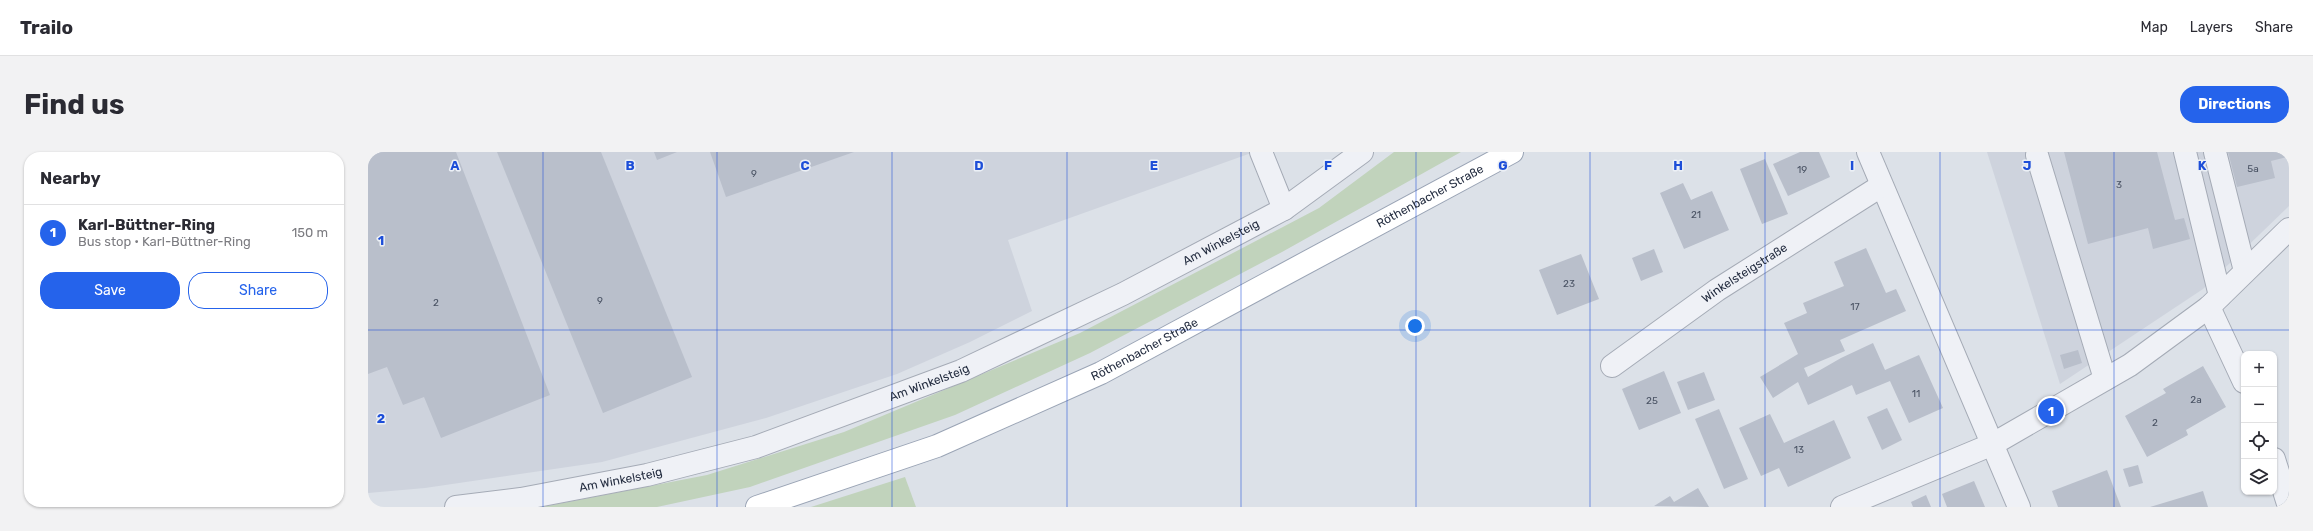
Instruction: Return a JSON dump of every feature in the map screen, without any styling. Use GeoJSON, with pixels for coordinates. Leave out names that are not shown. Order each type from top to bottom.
{"type":"FeatureCollection","features":[{"type":"Feature","properties":{"kind":"main road","name":"Röthenbacher Straße"},"geometry":{"type":"LineString","coordinates":[[758,507],[937,446],[1101,373],[1512,152]]}},
{"type":"Feature","properties":{"kind":"street"},"geometry":{"type":"LineString","coordinates":[[1260,152],[1284,209]]}},
{"type":"Feature","properties":{"kind":"street","name":"Am Winkelsteig"},"geometry":{"type":"LineString","coordinates":[[456,507],[520,499],[640,476],[756,446],[982,362],[1123,294],[1284,209],[1362,152]]}},
{"type":"Feature","properties":{"kind":"street"},"geometry":{"type":"LineString","coordinates":[[1868,152],[1881,186],[2019,507]]}},
{"type":"Feature","properties":{"kind":"street"},"geometry":{"type":"LineString","coordinates":[[2184,152],[2214,301],[2241,374]]}},
{"type":"Feature","properties":{"kind":"street"},"geometry":{"type":"LineString","coordinates":[[2215,152],[2245,271]]}},
{"type":"Feature","properties":{"kind":"street"},"geometry":{"type":"LineString","coordinates":[[2037,155],[2105,380]]}},
{"type":"Feature","properties":{"kind":"street","name":"Winkelsteigstraße"},"geometry":{"type":"LineString","coordinates":[[1612,366],[1717,290],[1881,186]]}},
{"type":"Feature","properties":{"kind":"street"},"geometry":{"type":"LineString","coordinates":[[1842,507],[1992,444],[2130,365],[2214,301],[2289,229]]}},
{"type":"Feature","properties":{"kind":"street"},"geometry":{"type":"LineString","coordinates":[[2277,469],[2289,507]]}},
{"type":"Feature","properties":{"kind":"shaded area"},"geometry":{"type":"Polygon","coordinates":[[[368,152],[1254,152],[1008,240],[1032,311],[970,342],[897,374],[766,418],[602,462],[425,488],[368,493],[368,152]]]}},
{"type":"Feature","properties":{"kind":"shaded area"},"geometry":{"type":"Polygon","coordinates":[[[1987,152],[2289,152],[2289,206],[2203,289],[2060,384],[1987,152]]]}},
{"type":"Feature","properties":{"kind":"green space"},"geometry":{"type":"Polygon","coordinates":[[[1394,152],[1461,152],[1282,252],[1090,353],[955,415],[750,487],[657,507],[542,507],[707,475],[844,432],[1080,333],[1319,208],[1394,152]]]}},
{"type":"Feature","properties":{"kind":"green space"},"geometry":{"type":"Polygon","coordinates":[[[905,477],[916,507],[811,507],[905,477]]]}},
{"type":"Feature","properties":{"kind":"building"},"geometry":{"type":"Polygon","coordinates":[[[371,152],[456,152],[550,395],[441,438],[424,397],[403,405],[387,367],[368,374],[368,154],[371,152]]]}},
{"type":"Feature","properties":{"kind":"building"},"geometry":{"type":"Polygon","coordinates":[[[497,152],[601,152],[692,377],[603,413],[497,152]]]}},
{"type":"Feature","properties":{"kind":"building"},"geometry":{"type":"Polygon","coordinates":[[[654,152],[677,152],[657,160],[654,152]]]}},
{"type":"Feature","properties":{"kind":"building"},"geometry":{"type":"Polygon","coordinates":[[[710,152],[854,152],[726,197],[710,152]]]}},
{"type":"Feature","properties":{"kind":"building"},"geometry":{"type":"Polygon","coordinates":[[[1800,152],[1819,152],[1830,177],[1788,196],[1773,164],[1800,152]]]}},
{"type":"Feature","properties":{"kind":"building"},"geometry":{"type":"Polygon","coordinates":[[[2064,152],[2157,152],[2175,220],[2184,218],[2190,239],[2153,249],[2148,228],[2088,244],[2064,152]]]}},
{"type":"Feature","properties":{"kind":"building"},"geometry":{"type":"Polygon","coordinates":[[[2228,152],[2286,152],[2287,157],[2271,161],[2275,178],[2237,187],[2228,152]]]}},
{"type":"Feature","properties":{"kind":"building"},"geometry":{"type":"Polygon","coordinates":[[[1765,159],[1788,214],[1762,224],[1740,169],[1765,159]]]}},
{"type":"Feature","properties":{"kind":"building"},"geometry":{"type":"Polygon","coordinates":[[[1683,183],[1691,200],[1712,191],[1729,230],[1684,249],[1660,193],[1683,183]]]}},
{"type":"Feature","properties":{"kind":"building"},"geometry":{"type":"Polygon","coordinates":[[[1866,248],[1886,293],[1896,289],[1906,311],[1840,340],[1845,351],[1804,368],[1808,377],[1841,358],[1873,343],[1885,370],[1919,355],[1943,408],[1909,423],[1890,381],[1856,395],[1852,385],[1808,405],[1798,382],[1773,398],[1760,377],[1798,354],[1784,323],[1807,313],[1803,303],[1844,286],[1834,262],[1866,248]]]}},
{"type":"Feature","properties":{"kind":"building"},"geometry":{"type":"Polygon","coordinates":[[[1654,249],[1663,272],[1641,281],[1632,258],[1654,249]]]}},
{"type":"Feature","properties":{"kind":"building"},"geometry":{"type":"Polygon","coordinates":[[[1581,254],[1599,299],[1557,315],[1539,270],[1581,254]]]}},
{"type":"Feature","properties":{"kind":"building"},"geometry":{"type":"Polygon","coordinates":[[[2078,350],[2082,363],[2064,369],[2060,355],[2078,350]]]}},
{"type":"Feature","properties":{"kind":"building"},"geometry":{"type":"Polygon","coordinates":[[[2203,366],[2226,407],[2186,430],[2188,435],[2147,457],[2125,416],[2166,393],[2163,389],[2203,366]]]}},
{"type":"Feature","properties":{"kind":"building"},"geometry":{"type":"Polygon","coordinates":[[[1664,371],[1681,413],[1639,430],[1622,389],[1664,371]]]}},
{"type":"Feature","properties":{"kind":"building"},"geometry":{"type":"Polygon","coordinates":[[[1704,372],[1715,400],[1688,410],[1677,382],[1704,372]]]}},
{"type":"Feature","properties":{"kind":"building"},"geometry":{"type":"Polygon","coordinates":[[[1887,408],[1902,440],[1882,450],[1867,417],[1887,408]]]}},
{"type":"Feature","properties":{"kind":"building"},"geometry":{"type":"Polygon","coordinates":[[[1719,409],[1748,479],[1724,489],[1695,419],[1719,409]]]}},
{"type":"Feature","properties":{"kind":"building"},"geometry":{"type":"Polygon","coordinates":[[[1770,414],[1784,443],[1834,420],[1851,458],[1788,487],[1779,468],[1761,476],[1739,428],[1770,414]]]}},
{"type":"Feature","properties":{"kind":"building"},"geometry":{"type":"Polygon","coordinates":[[[2138,465],[2143,483],[2129,487],[2123,469],[2138,465]]]}},
{"type":"Feature","properties":{"kind":"building"},"geometry":{"type":"Polygon","coordinates":[[[2107,470],[2121,507],[2058,507],[2052,491],[2107,470]]]}},
{"type":"Feature","properties":{"kind":"building"},"geometry":{"type":"Polygon","coordinates":[[[1974,481],[1985,507],[1947,507],[1942,494],[1974,481]]]}},
{"type":"Feature","properties":{"kind":"building"},"geometry":{"type":"Polygon","coordinates":[[[1698,488],[1709,507],[1654,506],[1670,496],[1674,502],[1698,488]]]}},
{"type":"Feature","properties":{"kind":"building"},"geometry":{"type":"Polygon","coordinates":[[[2203,491],[2208,507],[2150,507],[2203,491]]]}},
{"type":"Feature","properties":{"kind":"building"},"geometry":{"type":"Polygon","coordinates":[[[1926,495],[1931,507],[1913,507],[1911,502],[1926,495]]]}},
{"type":"Feature","properties":{"kind":"place","name":"Karl-Büttner-Ring"},"geometry":{"type":"Point","coordinates":[2051,411]}}]}
